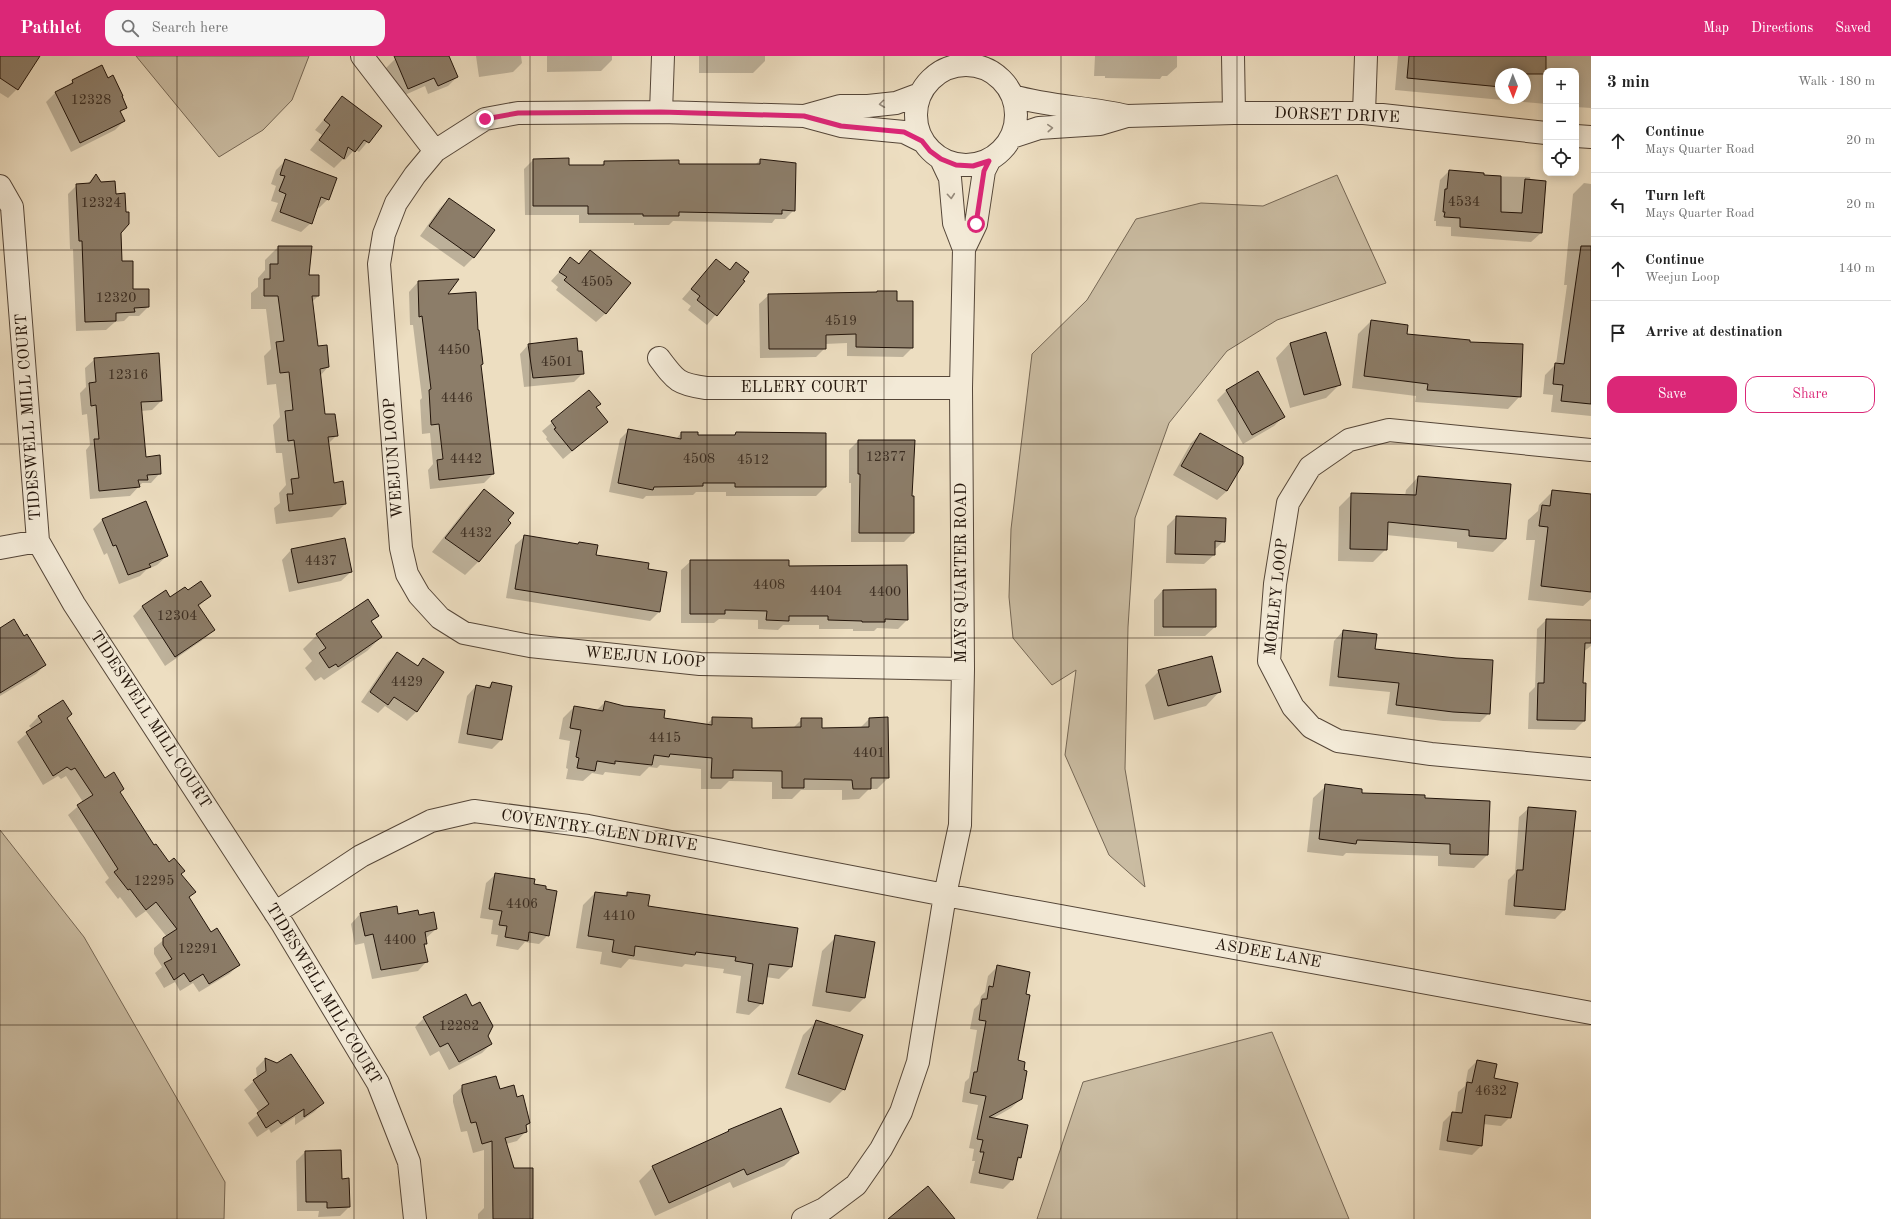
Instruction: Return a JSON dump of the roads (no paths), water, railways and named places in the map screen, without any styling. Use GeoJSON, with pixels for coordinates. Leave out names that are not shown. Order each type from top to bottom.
{"type":"FeatureCollection","features":[{"type":"Feature","properties":{"kind":"street"},"geometry":{"type":"LineString","coordinates":[[362,56],[435,151]]}},
{"type":"Feature","properties":{"kind":"street"},"geometry":{"type":"LineString","coordinates":[[661,112],[663,56]]}},
{"type":"Feature","properties":{"kind":"street"},"geometry":{"type":"LineString","coordinates":[[1233,56],[1234,113]]}},
{"type":"Feature","properties":{"kind":"street"},"geometry":{"type":"LineString","coordinates":[[1364,113],[1366,56]]}},
{"type":"Feature","properties":{"kind":"street","name":"MAYS QUARTER ROAD"},"geometry":{"type":"LineString","coordinates":[[982,62],[1006,84],[1013,96],[1016,116],[1012,137],[1002,150],[989,161],[973,166],[956,165],[941,159],[930,151],[922,141],[917,130],[915,118],[916,106],[920,94],[933,76],[946,63],[956,66],[982,62]]}},
{"type":"Feature","properties":{"kind":"street","name":"WEEJUN LOOP"},"geometry":{"type":"LineString","coordinates":[[804,116],[840,106],[868,106],[896,103],[920,94]]}},
{"type":"Feature","properties":{"kind":"street","name":"DORSET DRIVE"},"geometry":{"type":"LineString","coordinates":[[1013,96],[1036,103],[1100,110],[1127,116],[1234,113],[1364,113],[1543,133]]}},
{"type":"Feature","properties":{"kind":"street","name":"WEEJUN LOOP"},"geometry":{"type":"LineString","coordinates":[[922,141],[904,132],[841,126],[804,116],[661,112],[518,113],[485,119],[435,151],[396,203],[384,234],[379,264],[401,548],[407,574],[419,595],[440,618],[464,633],[530,646],[700,664],[963,669]]}},
{"type":"Feature","properties":{"kind":"street","name":"DORSET DRIVE"},"geometry":{"type":"LineString","coordinates":[[1012,137],[1039,128],[1100,124],[1127,116]]}},
{"type":"Feature","properties":{"kind":"street"},"geometry":{"type":"LineString","coordinates":[[1579,136],[1591,137]]}},
{"type":"Feature","properties":{"kind":"street","name":"MAYS QUARTER ROAD"},"geometry":{"type":"LineString","coordinates":[[803,1219],[824,1209],[856,1186],[881,1149],[901,1112],[918,1062],[945,895],[960,825],[963,669],[961,388],[964,249],[954,223],[950,178],[941,159]]}},
{"type":"Feature","properties":{"kind":"street","name":"MAYS QUARTER ROAD"},"geometry":{"type":"LineString","coordinates":[[964,249],[976,224],[984,171],[989,161]]}},
{"type":"Feature","properties":{"kind":"street","name":"TIDESWELL MILL COURT"},"geometry":{"type":"LineString","coordinates":[[0,186],[12,207],[38,541],[74,604],[275,913],[378,1083],[409,1162],[415,1219]]}},
{"type":"Feature","properties":{"kind":"street","name":"ELLERY COURT"},"geometry":{"type":"LineString","coordinates":[[659,358],[671,375],[685,385],[706,388],[961,388]]}},
{"type":"Feature","properties":{"kind":"street","name":"MORLEY LOOP"},"geometry":{"type":"LineString","coordinates":[[1591,450],[1389,430],[1349,440],[1310,467],[1288,503],[1275,584],[1269,661],[1293,707],[1311,727],[1338,741],[1431,754],[1591,769]]}},
{"type":"Feature","properties":{"kind":"street"},"geometry":{"type":"LineString","coordinates":[[0,548],[38,541]]}},
{"type":"Feature","properties":{"kind":"street","name":"COVENTRY GLEN DRIVE"},"geometry":{"type":"LineString","coordinates":[[275,913],[361,856],[431,821],[474,811],[588,826],[945,895]]}},
{"type":"Feature","properties":{"kind":"street","name":"ASDEE LANE"},"geometry":{"type":"LineString","coordinates":[[945,895],[1591,1012]]}}]}
